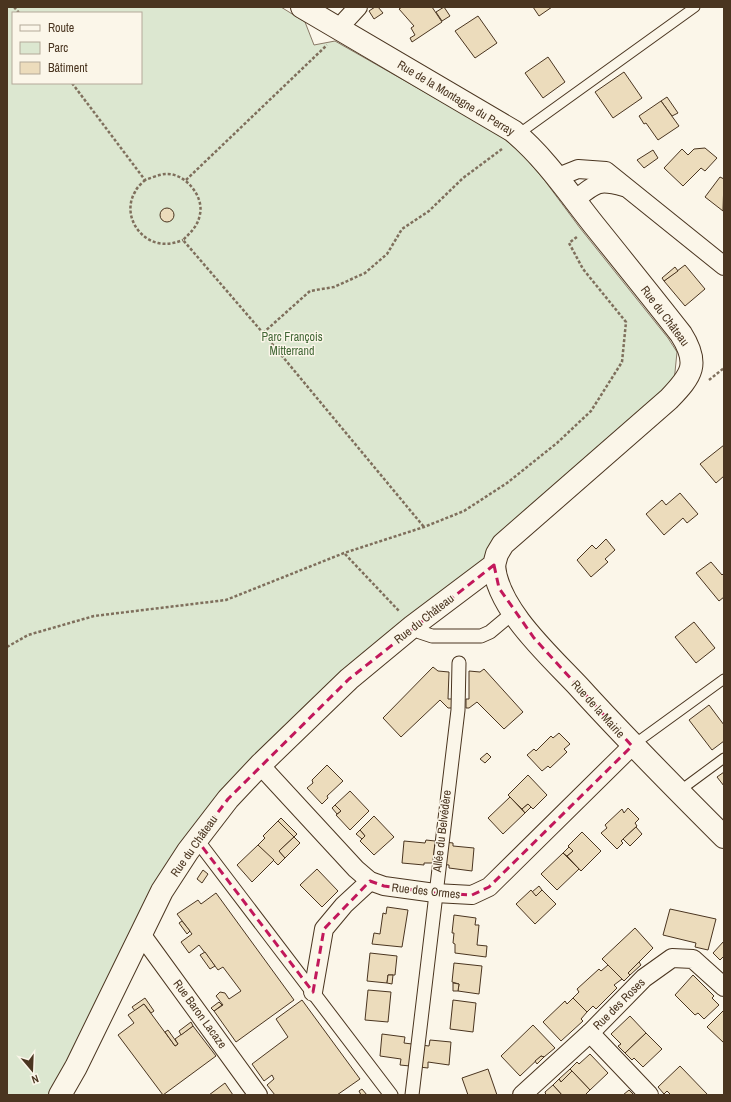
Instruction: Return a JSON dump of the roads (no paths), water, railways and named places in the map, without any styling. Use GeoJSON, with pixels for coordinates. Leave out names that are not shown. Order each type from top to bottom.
{"type":"FeatureCollection","features":[{"type":"Feature","properties":{"kind":"street","name":"Rue de la Montagne du Perray"},"geometry":{"type":"LineString","coordinates":[[302,7],[517,135],[537,152],[558,177]]}},
{"type":"Feature","properties":{"kind":"street"},"geometry":{"type":"LineString","coordinates":[[341,30],[346,20],[358,7]]}},
{"type":"Feature","properties":{"kind":"street"},"geometry":{"type":"LineString","coordinates":[[558,177],[578,169],[606,171],[724,266]]}},
{"type":"Feature","properties":{"kind":"street","name":"Rue du Château"},"geometry":{"type":"LineString","coordinates":[[60,1095],[76,1067],[162,891],[196,840],[228,799],[260,765],[349,679],[413,626],[494,565],[497,554],[504,544],[669,399],[686,382],[693,362],[690,348],[681,334],[593,224],[558,177]]}},
{"type":"Feature","properties":{"kind":"street"},"geometry":{"type":"LineString","coordinates":[[575,200],[587,190],[606,182],[624,187]]}},
{"type":"Feature","properties":{"kind":"street","name":"Rue de la Mairie"},"geometry":{"type":"LineString","coordinates":[[494,565],[495,576],[499,588],[514,612],[534,638],[632,746],[724,837]]}},
{"type":"Feature","properties":{"kind":"street"},"geometry":{"type":"LineString","coordinates":[[413,626],[420,632],[432,636],[481,636],[495,628],[514,612]]}},
{"type":"Feature","properties":{"kind":"street","name":"Allée du Belvédère"},"geometry":{"type":"LineString","coordinates":[[412,1095],[458,710],[459,663]]}},
{"type":"Feature","properties":{"kind":"street","name":"Rue des Ormes"},"geometry":{"type":"LineString","coordinates":[[260,765],[356,869],[370,881],[384,886],[435,893],[472,895],[488,887],[632,746]]}},
{"type":"Feature","properties":{"kind":"street"},"geometry":{"type":"LineString","coordinates":[[196,840],[391,1095]]}},
{"type":"Feature","properties":{"kind":"street"},"geometry":{"type":"LineString","coordinates":[[313,992],[324,929],[344,905],[370,881]]}},
{"type":"Feature","properties":{"kind":"street","name":"Rue Baron Lacaze"},"geometry":{"type":"LineString","coordinates":[[142,934],[258,1095]]}},
{"type":"Feature","properties":{"kind":"street","name":"Rue des Roses"},"geometry":{"type":"LineString","coordinates":[[522,1095],[590,1033],[598,1023],[644,978],[672,958],[693,959],[724,987]]}},
{"type":"Feature","properties":{"kind":"street"},"geometry":{"type":"LineString","coordinates":[[590,1033],[649,1095]]}},
{"type":"Feature","properties":{"kind":"lane"},"geometry":{"type":"LineString","coordinates":[[517,135],[695,7]]}},
{"type":"Feature","properties":{"kind":"lane"},"geometry":{"type":"LineString","coordinates":[[632,746],[724,679]]}},
{"type":"Feature","properties":{"kind":"lane"},"geometry":{"type":"LineString","coordinates":[[678,792],[724,758]]}},
{"type":"Feature","properties":{"kind":"park label","name":"Parc François Mitterrand"},"geometry":{"type":"Point","coordinates":[292,344]}}]}
